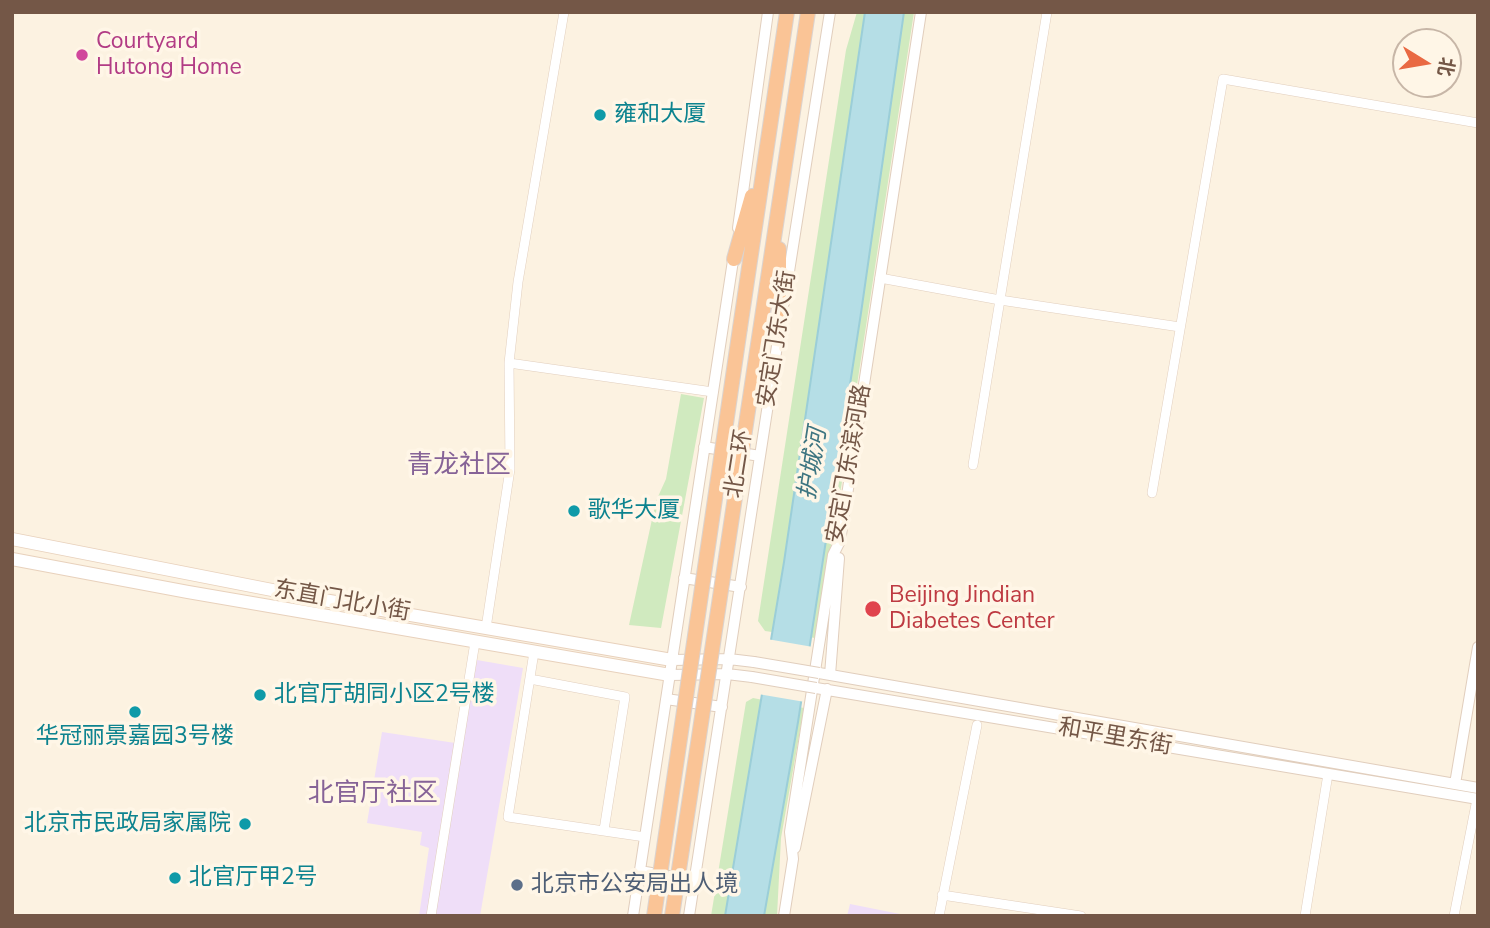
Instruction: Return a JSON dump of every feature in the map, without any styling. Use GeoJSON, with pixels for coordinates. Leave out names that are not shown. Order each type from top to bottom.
{"type":"FeatureCollection","features":[{"type":"Feature","properties":{"kind":"highway","name":"北二环"},"geometry":{"type":"LineString","coordinates":[[654,916],[787,12]]}},
{"type":"Feature","properties":{"kind":"highway","name":"北二环"},"geometry":{"type":"LineString","coordinates":[[672,916],[808,12]]}},
{"type":"Feature","properties":{"kind":"highway"},"geometry":{"type":"LineString","coordinates":[[734,259],[767,144]]}},
{"type":"Feature","properties":{"kind":"highway"},"geometry":{"type":"LineString","coordinates":[[779,338],[780,195]]}},
{"type":"Feature","properties":{"kind":"main road","name":"东直门北小街"},"geometry":{"type":"LineString","coordinates":[[12,539],[318,599],[672,660]]}},
{"type":"Feature","properties":{"kind":"main road","name":"东直门北小街"},"geometry":{"type":"LineString","coordinates":[[12,559],[670,675]]}},
{"type":"Feature","properties":{"kind":"street"},"geometry":{"type":"LineString","coordinates":[[486,628],[510,469],[509,363],[518,282],[564,12]]}},
{"type":"Feature","properties":{"kind":"street"},"geometry":{"type":"LineString","coordinates":[[633,916],[734,259],[768,12]]}},
{"type":"Feature","properties":{"kind":"street","name":"安定门东大街"},"geometry":{"type":"LineString","coordinates":[[689,916],[830,12]]}},
{"type":"Feature","properties":{"kind":"street","name":"安定门东滨河路"},"geometry":{"type":"LineString","coordinates":[[784,916],[793,859],[790,832],[833,555],[841,541],[921,12]]}},
{"type":"Feature","properties":{"kind":"street"},"geometry":{"type":"LineString","coordinates":[[973,465],[1047,12]]}},
{"type":"Feature","properties":{"kind":"street"},"geometry":{"type":"LineString","coordinates":[[1152,493],[1223,79],[1478,124]]}},
{"type":"Feature","properties":{"kind":"street"},"geometry":{"type":"LineString","coordinates":[[880,278],[1000,300],[1180,327]]}},
{"type":"Feature","properties":{"kind":"street"},"geometry":{"type":"LineString","coordinates":[[509,363],[713,392]]}},
{"type":"Feature","properties":{"kind":"street"},"geometry":{"type":"LineString","coordinates":[[704,447],[761,456]]}},
{"type":"Feature","properties":{"kind":"street"},"geometry":{"type":"LineString","coordinates":[[824,674],[841,541]]}},
{"type":"Feature","properties":{"kind":"street"},"geometry":{"type":"LineString","coordinates":[[684,578],[740,587]]}},
{"type":"Feature","properties":{"kind":"street"},"geometry":{"type":"LineString","coordinates":[[315,614],[318,599]]}},
{"type":"Feature","properties":{"kind":"street"},"geometry":{"type":"LineString","coordinates":[[431,916],[475,642]]}},
{"type":"Feature","properties":{"kind":"street"},"geometry":{"type":"LineString","coordinates":[[1454,916],[1477,799],[1455,785],[1478,647]]}},
{"type":"Feature","properties":{"kind":"street"},"geometry":{"type":"LineString","coordinates":[[534,652],[508,817],[645,837]]}},
{"type":"Feature","properties":{"kind":"street","name":"和平里东街"},"geometry":{"type":"LineString","coordinates":[[672,660],[729,659],[754,662],[1478,788]]}},
{"type":"Feature","properties":{"kind":"street","name":"和平里东街"},"geometry":{"type":"LineString","coordinates":[[670,675],[727,674],[751,677],[1477,799]]}},
{"type":"Feature","properties":{"kind":"street"},"geometry":{"type":"LineString","coordinates":[[530,679],[625,697],[604,830]]}},
{"type":"Feature","properties":{"kind":"street"},"geometry":{"type":"LineString","coordinates":[[793,859],[822,689]]}},
{"type":"Feature","properties":{"kind":"street"},"geometry":{"type":"LineString","coordinates":[[666,699],[722,708]]}},
{"type":"Feature","properties":{"kind":"street"},"geometry":{"type":"LineString","coordinates":[[939,916],[977,725]]}},
{"type":"Feature","properties":{"kind":"street"},"geometry":{"type":"LineString","coordinates":[[1305,916],[1328,774]]}},
{"type":"Feature","properties":{"kind":"street"},"geometry":{"type":"LineString","coordinates":[[640,871],[694,881]]}},
{"type":"Feature","properties":{"kind":"street"},"geometry":{"type":"LineString","coordinates":[[942,895],[1081,916]]}},
{"type":"Feature","properties":{"kind":"shaded area"},"geometry":{"type":"Polygon","coordinates":[[[477,660],[523,668],[480,916],[419,916],[429,848],[420,845],[422,832],[367,823],[382,732],[462,744],[477,660]]]}},
{"type":"Feature","properties":{"kind":"shaded area"},"geometry":{"type":"Polygon","coordinates":[[[850,904],[910,916],[847,916],[850,904]]]}},
{"type":"Feature","properties":{"kind":"green space"},"geometry":{"type":"Polygon","coordinates":[[[857,12],[914,12],[844,470],[815,638],[765,631],[758,621],[846,50],[857,12]]]}},
{"type":"Feature","properties":{"kind":"green space"},"geometry":{"type":"Polygon","coordinates":[[[681,394],[704,398],[661,628],[629,625],[656,501],[666,479],[681,394]]]}},
{"type":"Feature","properties":{"kind":"green space"},"geometry":{"type":"Polygon","coordinates":[[[753,698],[804,708],[781,838],[777,916],[711,916],[746,702],[753,698]]]}},
{"type":"Feature","properties":{"kind":"water","name":"护城河"},"geometry":{"type":"Polygon","coordinates":[[[865,12],[904,12],[798,722],[764,916],[725,916],[784,562],[865,12]]]}},
{"type":"Feature","properties":{"kind":"pier"},"geometry":{"type":"Polygon","coordinates":[[[767,639],[813,647],[805,702],[758,694],[767,639]]]}},
{"type":"Feature","properties":{"kind":"place","name":"Courtyard Hutong Home"},"geometry":{"type":"Point","coordinates":[82,55]}},
{"type":"Feature","properties":{"kind":"place","name":"雍和大厦"},"geometry":{"type":"Point","coordinates":[600,115]}},
{"type":"Feature","properties":{"kind":"place","name":"歌华大厦"},"geometry":{"type":"Point","coordinates":[574,511]}},
{"type":"Feature","properties":{"kind":"place","name":"Beijing Jindian Diabetes Center"},"geometry":{"type":"Point","coordinates":[873,609]}},
{"type":"Feature","properties":{"kind":"place","name":"北官厅胡同小区2号楼"},"geometry":{"type":"Point","coordinates":[260,695]}},
{"type":"Feature","properties":{"kind":"place","name":"华冠丽景嘉园3号楼"},"geometry":{"type":"Point","coordinates":[135,712]}},
{"type":"Feature","properties":{"kind":"place","name":"北京市民政局家属院"},"geometry":{"type":"Point","coordinates":[245,824]}},
{"type":"Feature","properties":{"kind":"place","name":"北官厅甲2号"},"geometry":{"type":"Point","coordinates":[175,878]}},
{"type":"Feature","properties":{"kind":"place","name":"北京市公安局出人境"},"geometry":{"type":"Point","coordinates":[517,885]}},
{"type":"Feature","properties":{"kind":"district","name":"青龙社区"},"geometry":{"type":"Point","coordinates":[459,467]}},
{"type":"Feature","properties":{"kind":"district","name":"北官厅社区"},"geometry":{"type":"Point","coordinates":[373,795]}}]}
